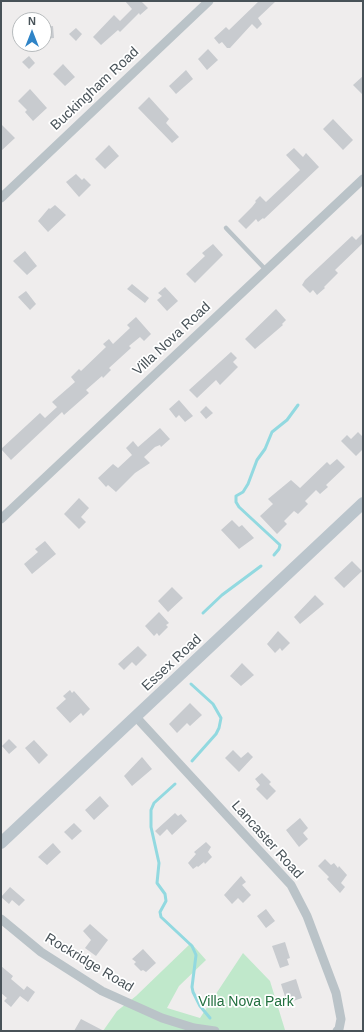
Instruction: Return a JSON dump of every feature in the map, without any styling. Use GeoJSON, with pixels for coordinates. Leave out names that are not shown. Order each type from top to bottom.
{"type":"FeatureCollection","features":[{"type":"Feature","properties":{"kind":"street","name":"Buckingham Road"},"geometry":{"type":"LineString","coordinates":[[1,198],[209,1]]}},
{"type":"Feature","properties":{"kind":"street","name":"Villa Nova Road"},"geometry":{"type":"LineString","coordinates":[[1,519],[363,179]]}},
{"type":"Feature","properties":{"kind":"street","name":"Essex Road"},"geometry":{"type":"LineString","coordinates":[[1,843],[363,503]]}},
{"type":"Feature","properties":{"kind":"street","name":"Lancaster Road"},"geometry":{"type":"LineString","coordinates":[[136,717],[291,885],[308,916],[336,993],[341,1019],[338,1030]]}},
{"type":"Feature","properties":{"kind":"street","name":"Rockridge Road"},"geometry":{"type":"LineString","coordinates":[[1,919],[41,952],[102,991],[162,1018],[194,1030],[215,1031]]}},
{"type":"Feature","properties":{"kind":"lane"},"geometry":{"type":"LineString","coordinates":[[226,228],[266,270]]}},
{"type":"Feature","properties":{"kind":"green space","name":"Villa Nova Park"},"geometry":{"type":"Polygon","coordinates":[[[191,943],[206,960],[179,986],[167,1008],[200,1018],[243,953],[270,981],[285,1030],[321,1031],[103,1031],[117,1011],[136,996],[191,943]]]}},
{"type":"Feature","properties":{"kind":"building"},"geometry":{"type":"Polygon","coordinates":[[[125,1],[141,1],[148,8],[140,15],[139,13],[120,32],[118,30],[101,45],[93,37],[114,15],[120,21],[132,9],[125,1]]]}},
{"type":"Feature","properties":{"kind":"building"},"geometry":{"type":"Polygon","coordinates":[[[259,1],[276,1],[258,18],[262,24],[257,29],[252,24],[230,48],[227,48],[222,42],[219,44],[214,38],[226,27],[229,30],[259,1]]]}},
{"type":"Feature","properties":{"kind":"building"},"geometry":{"type":"Polygon","coordinates":[[[52,26],[54,38],[52,38],[52,26]]]}},
{"type":"Feature","properties":{"kind":"building"},"geometry":{"type":"Polygon","coordinates":[[[76,28],[82,34],[76,41],[69,34],[76,28]]]}},
{"type":"Feature","properties":{"kind":"building"},"geometry":{"type":"Polygon","coordinates":[[[208,49],[218,60],[207,70],[198,59],[208,49]]]}},
{"type":"Feature","properties":{"kind":"building"},"geometry":{"type":"Polygon","coordinates":[[[29,56],[35,63],[29,69],[22,62],[29,56]]]}},
{"type":"Feature","properties":{"kind":"building"},"geometry":{"type":"Polygon","coordinates":[[[63,64],[75,77],[65,86],[53,74],[63,64]]]}},
{"type":"Feature","properties":{"kind":"building"},"geometry":{"type":"Polygon","coordinates":[[[186,70],[193,79],[176,94],[169,86],[186,70]]]}},
{"type":"Feature","properties":{"kind":"building"},"geometry":{"type":"Polygon","coordinates":[[[363,76],[363,95],[353,85],[363,76]]]}},
{"type":"Feature","properties":{"kind":"building"},"geometry":{"type":"Polygon","coordinates":[[[30,89],[47,108],[33,121],[25,112],[27,110],[18,101],[30,89]]]}},
{"type":"Feature","properties":{"kind":"building"},"geometry":{"type":"Polygon","coordinates":[[[149,97],[169,119],[166,123],[179,137],[172,143],[138,108],[149,97]]]}},
{"type":"Feature","properties":{"kind":"building"},"geometry":{"type":"Polygon","coordinates":[[[333,119],[353,140],[343,150],[323,129],[333,119]]]}},
{"type":"Feature","properties":{"kind":"building"},"geometry":{"type":"Polygon","coordinates":[[[1,124],[15,138],[1,151],[1,124]]]}},
{"type":"Feature","properties":{"kind":"building"},"geometry":{"type":"Polygon","coordinates":[[[109,145],[119,156],[105,169],[95,159],[109,145]]]}},
{"type":"Feature","properties":{"kind":"building"},"geometry":{"type":"Polygon","coordinates":[[[294,148],[303,157],[306,153],[319,167],[264,219],[263,218],[258,222],[256,219],[246,229],[238,221],[252,207],[256,202],[255,201],[260,196],[266,202],[300,170],[286,155],[294,148]]]}},
{"type":"Feature","properties":{"kind":"building"},"geometry":{"type":"Polygon","coordinates":[[[76,174],[82,180],[84,178],[91,185],[79,197],[66,182],[76,174]]]}},
{"type":"Feature","properties":{"kind":"building"},"geometry":{"type":"Polygon","coordinates":[[[55,205],[66,215],[48,232],[38,221],[49,208],[50,209],[55,205]]]}},
{"type":"Feature","properties":{"kind":"building"},"geometry":{"type":"Polygon","coordinates":[[[363,233],[363,243],[335,270],[338,273],[317,295],[313,290],[310,293],[302,285],[305,280],[352,236],[356,240],[363,233]]]}},
{"type":"Feature","properties":{"kind":"building"},"geometry":{"type":"Polygon","coordinates":[[[213,244],[223,255],[195,283],[186,274],[205,256],[202,253],[213,244]]]}},
{"type":"Feature","properties":{"kind":"building"},"geometry":{"type":"Polygon","coordinates":[[[25,251],[37,266],[27,275],[13,261],[25,251]]]}},
{"type":"Feature","properties":{"kind":"building"},"geometry":{"type":"Polygon","coordinates":[[[132,284],[149,298],[145,303],[127,289],[132,284]]]}},
{"type":"Feature","properties":{"kind":"building"},"geometry":{"type":"Polygon","coordinates":[[[165,287],[178,301],[167,311],[157,300],[162,296],[158,293],[165,287]]]}},
{"type":"Feature","properties":{"kind":"building"},"geometry":{"type":"Polygon","coordinates":[[[26,291],[36,304],[30,310],[18,297],[26,291]]]}},
{"type":"Feature","properties":{"kind":"building"},"geometry":{"type":"Polygon","coordinates":[[[276,309],[286,320],[282,324],[283,325],[255,349],[245,339],[276,309]]]}},
{"type":"Feature","properties":{"kind":"building"},"geometry":{"type":"Polygon","coordinates":[[[136,317],[151,334],[144,341],[140,337],[129,346],[131,348],[109,368],[111,370],[103,378],[102,376],[86,390],[89,393],[64,415],[62,412],[11,460],[1,449],[40,413],[45,418],[57,407],[52,402],[75,382],[71,377],[79,369],[81,371],[106,347],[103,344],[109,339],[113,344],[130,328],[127,325],[136,317]]]}},
{"type":"Feature","properties":{"kind":"building"},"geometry":{"type":"Polygon","coordinates":[[[231,352],[237,358],[233,362],[238,367],[220,385],[216,380],[197,398],[189,390],[231,352]]]}},
{"type":"Feature","properties":{"kind":"building"},"geometry":{"type":"Polygon","coordinates":[[[179,400],[193,416],[185,422],[179,415],[176,418],[169,409],[179,400]]]}},
{"type":"Feature","properties":{"kind":"building"},"geometry":{"type":"Polygon","coordinates":[[[206,406],[213,413],[206,419],[200,412],[206,406]]]}},
{"type":"Feature","properties":{"kind":"building"},"geometry":{"type":"Polygon","coordinates":[[[160,428],[170,439],[161,447],[160,445],[155,447],[144,457],[150,463],[135,473],[116,492],[108,485],[106,487],[98,478],[113,464],[118,468],[132,455],[126,448],[133,441],[138,447],[160,428]]]}},
{"type":"Feature","properties":{"kind":"building"},"geometry":{"type":"Polygon","coordinates":[[[358,432],[363,437],[363,449],[356,456],[341,441],[347,435],[351,439],[358,432]]]}},
{"type":"Feature","properties":{"kind":"building"},"geometry":{"type":"Polygon","coordinates":[[[337,459],[345,467],[326,485],[328,487],[320,494],[316,490],[305,501],[308,504],[298,514],[294,511],[284,521],[287,524],[277,534],[260,516],[273,504],[268,499],[291,480],[300,488],[327,462],[330,465],[337,459]]]}},
{"type":"Feature","properties":{"kind":"building"},"geometry":{"type":"Polygon","coordinates":[[[79,498],[89,508],[81,517],[86,522],[79,529],[64,514],[79,498]]]}},
{"type":"Feature","properties":{"kind":"building"},"geometry":{"type":"Polygon","coordinates":[[[232,520],[239,527],[242,525],[254,538],[239,549],[221,530],[232,520]]]}},
{"type":"Feature","properties":{"kind":"building"},"geometry":{"type":"Polygon","coordinates":[[[45,541],[56,554],[32,574],[24,564],[38,552],[35,549],[45,541]]]}},
{"type":"Feature","properties":{"kind":"building"},"geometry":{"type":"Polygon","coordinates":[[[352,561],[362,571],[344,588],[334,578],[352,561]]]}},
{"type":"Feature","properties":{"kind":"building"},"geometry":{"type":"Polygon","coordinates":[[[172,587],[183,598],[168,612],[158,601],[172,587]]]}},
{"type":"Feature","properties":{"kind":"building"},"geometry":{"type":"Polygon","coordinates":[[[315,595],[324,604],[300,624],[294,617],[315,595]]]}},
{"type":"Feature","properties":{"kind":"building"},"geometry":{"type":"Polygon","coordinates":[[[159,612],[169,623],[166,625],[168,627],[159,636],[157,633],[154,636],[145,626],[159,612]]]}},
{"type":"Feature","properties":{"kind":"building"},"geometry":{"type":"Polygon","coordinates":[[[278,631],[290,643],[282,651],[280,648],[275,653],[267,644],[278,631]]]}},
{"type":"Feature","properties":{"kind":"building"},"geometry":{"type":"Polygon","coordinates":[[[138,646],[147,655],[136,666],[132,662],[124,670],[118,664],[138,646]]]}},
{"type":"Feature","properties":{"kind":"building"},"geometry":{"type":"Polygon","coordinates":[[[242,663],[254,675],[241,686],[230,676],[242,663]]]}},
{"type":"Feature","properties":{"kind":"building"},"geometry":{"type":"Polygon","coordinates":[[[70,690],[72,693],[74,691],[90,709],[83,716],[81,713],[70,723],[56,708],[66,699],[63,696],[70,690]]]}},
{"type":"Feature","properties":{"kind":"building"},"geometry":{"type":"Polygon","coordinates":[[[190,703],[202,715],[190,726],[187,723],[177,733],[169,724],[190,703]]]}},
{"type":"Feature","properties":{"kind":"building"},"geometry":{"type":"Polygon","coordinates":[[[9,739],[17,747],[9,754],[2,746],[9,739]]]}},
{"type":"Feature","properties":{"kind":"building"},"geometry":{"type":"Polygon","coordinates":[[[34,740],[48,755],[39,764],[25,748],[34,740]]]}},
{"type":"Feature","properties":{"kind":"building"},"geometry":{"type":"Polygon","coordinates":[[[233,750],[241,758],[248,752],[253,757],[239,772],[225,758],[233,750]]]}},
{"type":"Feature","properties":{"kind":"building"},"geometry":{"type":"Polygon","coordinates":[[[142,757],[152,769],[132,786],[124,776],[142,757]]]}},
{"type":"Feature","properties":{"kind":"building"},"geometry":{"type":"Polygon","coordinates":[[[262,773],[271,782],[269,784],[276,791],[267,800],[256,789],[260,785],[255,779],[262,773]]]}},
{"type":"Feature","properties":{"kind":"building"},"geometry":{"type":"Polygon","coordinates":[[[100,796],[109,806],[94,820],[85,810],[100,796]]]}},
{"type":"Feature","properties":{"kind":"building"},"geometry":{"type":"Polygon","coordinates":[[[175,813],[178,816],[181,814],[187,821],[172,835],[167,829],[160,836],[155,831],[175,813]]]}},
{"type":"Feature","properties":{"kind":"building"},"geometry":{"type":"Polygon","coordinates":[[[300,818],[308,828],[303,833],[308,839],[299,847],[286,830],[300,818]]]}},
{"type":"Feature","properties":{"kind":"building"},"geometry":{"type":"Polygon","coordinates":[[[74,823],[82,831],[72,840],[64,832],[74,823]]]}},
{"type":"Feature","properties":{"kind":"building"},"geometry":{"type":"Polygon","coordinates":[[[206,842],[211,847],[208,852],[212,857],[205,864],[204,862],[193,869],[188,863],[196,854],[194,852],[206,842]]]}},
{"type":"Feature","properties":{"kind":"building"},"geometry":{"type":"Polygon","coordinates":[[[53,843],[61,852],[47,865],[38,857],[53,843]]]}},
{"type":"Feature","properties":{"kind":"building"},"geometry":{"type":"Polygon","coordinates":[[[325,859],[331,865],[334,863],[338,868],[339,866],[347,875],[341,883],[345,887],[340,893],[327,879],[329,877],[318,866],[325,859]]]}},
{"type":"Feature","properties":{"kind":"building"},"geometry":{"type":"Polygon","coordinates":[[[241,876],[246,882],[242,885],[251,895],[243,903],[238,898],[232,904],[224,895],[241,876]]]}},
{"type":"Feature","properties":{"kind":"building"},"geometry":{"type":"Polygon","coordinates":[[[10,887],[25,900],[19,906],[12,900],[9,904],[1,897],[10,887]]]}},
{"type":"Feature","properties":{"kind":"building"},"geometry":{"type":"Polygon","coordinates":[[[266,909],[275,921],[266,928],[257,916],[266,909]]]}},
{"type":"Feature","properties":{"kind":"building"},"geometry":{"type":"Polygon","coordinates":[[[90,924],[108,940],[96,956],[85,948],[91,940],[83,931],[90,924]]]}},
{"type":"Feature","properties":{"kind":"building"},"geometry":{"type":"Polygon","coordinates":[[[285,942],[290,958],[287,959],[289,965],[280,968],[272,946],[285,942]]]}},
{"type":"Feature","properties":{"kind":"building"},"geometry":{"type":"Polygon","coordinates":[[[143,949],[156,963],[146,972],[143,970],[141,971],[134,964],[136,962],[132,959],[143,949]]]}},
{"type":"Feature","properties":{"kind":"building"},"geometry":{"type":"Polygon","coordinates":[[[1,966],[13,976],[11,979],[24,990],[27,986],[35,992],[28,1002],[20,996],[11,1007],[4,1001],[7,998],[1,993],[1,966]]]}},
{"type":"Feature","properties":{"kind":"building"},"geometry":{"type":"Polygon","coordinates":[[[296,979],[302,998],[287,1003],[281,984],[296,979]]]}},
{"type":"Feature","properties":{"kind":"building"},"geometry":{"type":"Polygon","coordinates":[[[81,1019],[104,1031],[74,1031],[81,1019]]]}},
{"type":"Feature","properties":{"kind":"waterway"},"geometry":{"type":"LineString","coordinates":[[274,555],[279,549],[280,545],[239,507],[236,502],[236,496],[243,492],[248,484],[257,460],[265,449],[272,432],[287,420],[298,405]]}},
{"type":"Feature","properties":{"kind":"waterway"},"geometry":{"type":"LineString","coordinates":[[203,613],[222,595],[261,566]]}},
{"type":"Feature","properties":{"kind":"waterway"},"geometry":{"type":"LineString","coordinates":[[191,684],[213,704],[221,718],[216,734],[192,761]]}},
{"type":"Feature","properties":{"kind":"waterway"},"geometry":{"type":"LineString","coordinates":[[175,784],[154,803],[151,810],[151,827],[159,863],[157,883],[165,894],[166,901],[160,912],[161,917],[192,946],[196,955],[192,987],[193,992],[200,1006],[210,1018]]}}]}
